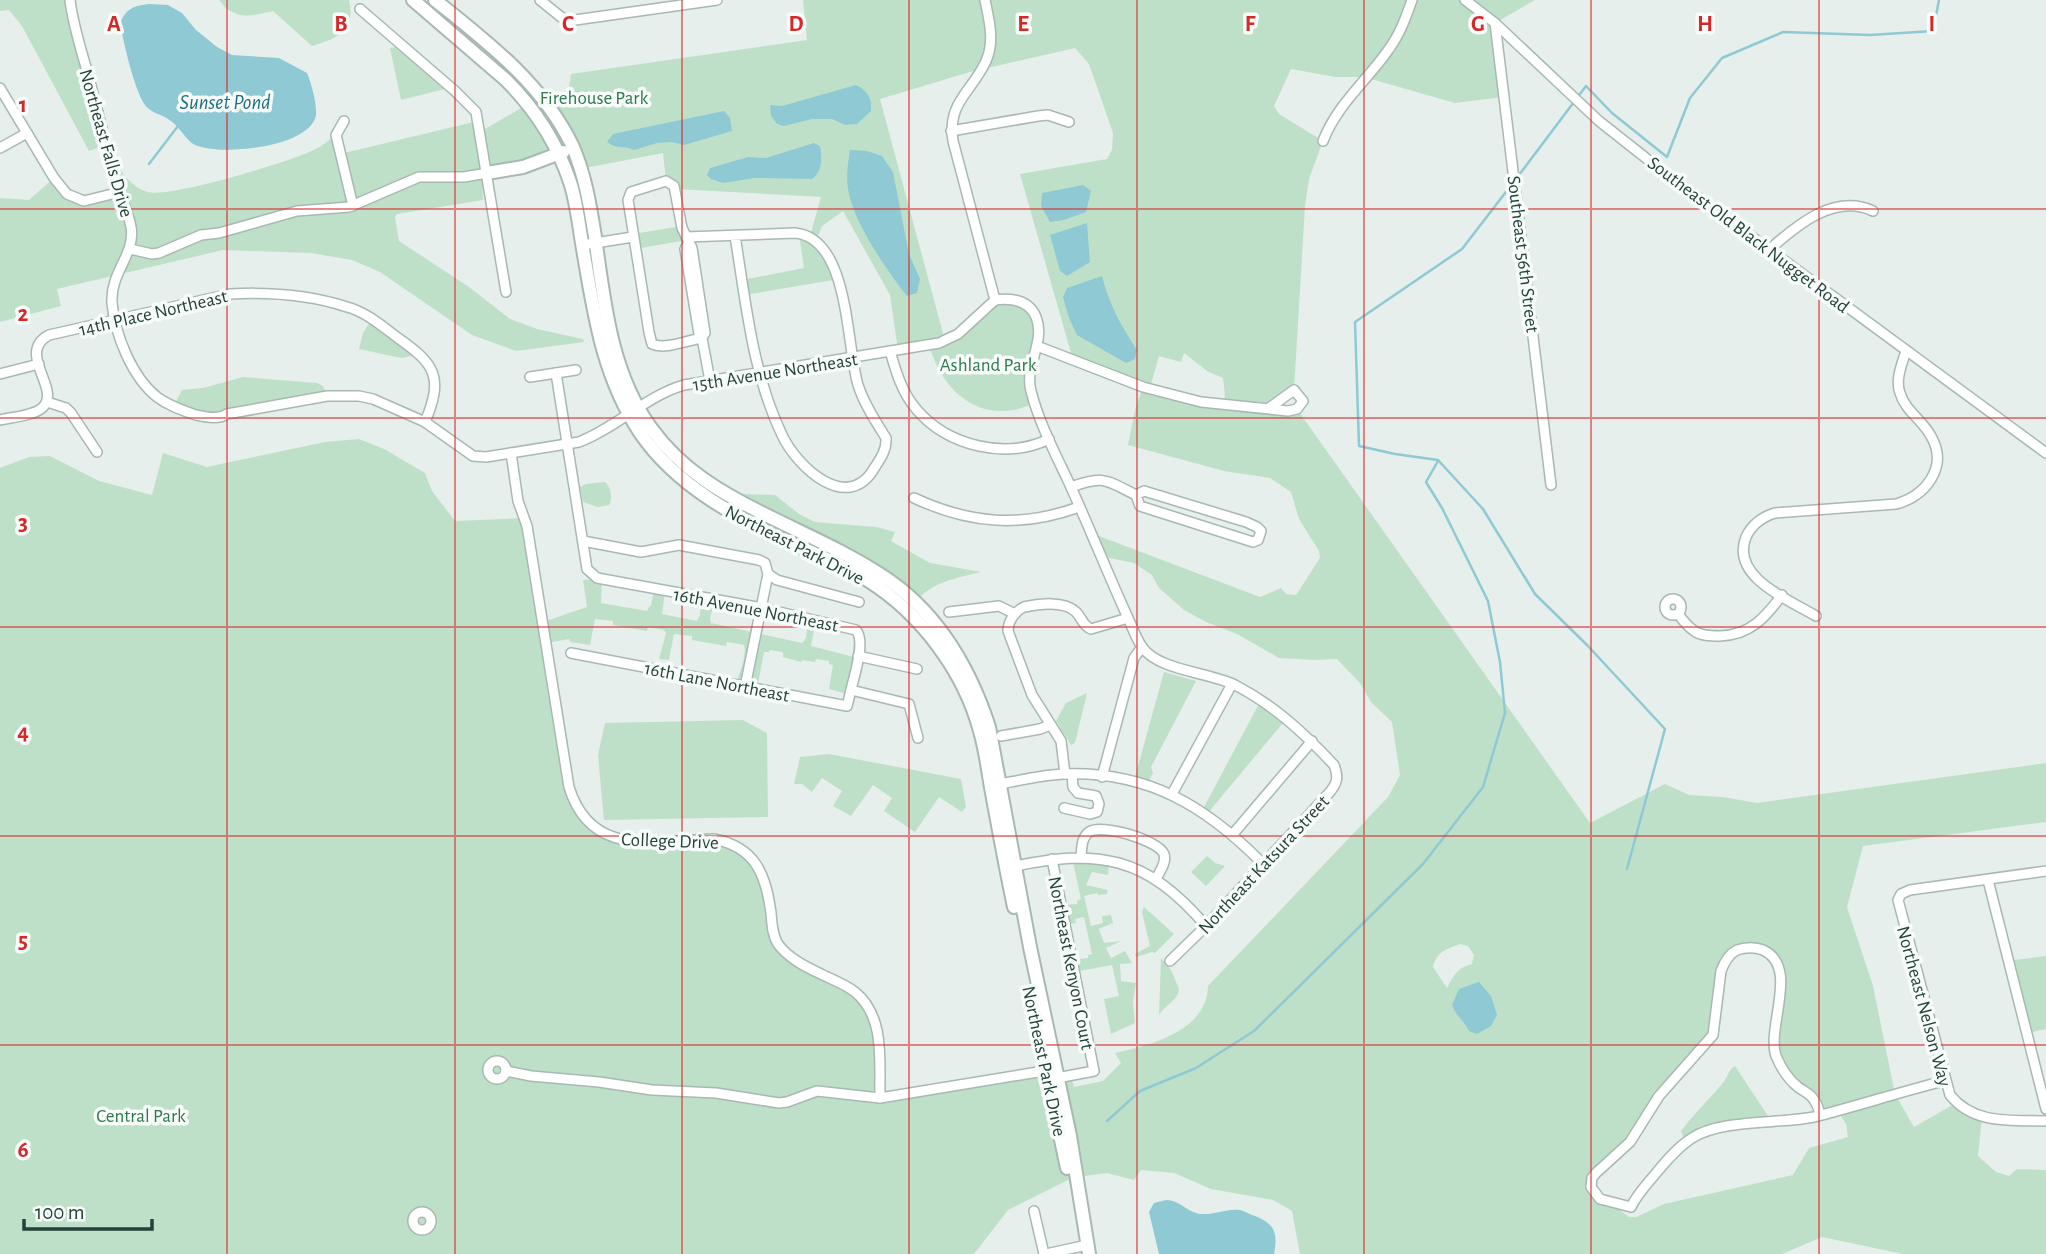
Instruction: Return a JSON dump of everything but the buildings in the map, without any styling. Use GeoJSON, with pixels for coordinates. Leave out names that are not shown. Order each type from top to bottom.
{"type":"FeatureCollection","features":[{"type":"Feature","properties":{"kind":"street","name":"Northeast Falls Drive"},"geometry":{"type":"LineString","coordinates":[[70,0],[77,36],[131,227],[130,249]]}},
{"type":"Feature","properties":{"kind":"street","name":"Northeast Park Drive"},"geometry":{"type":"LineString","coordinates":[[412,0],[488,62],[520,93],[545,127],[575,198],[589,244]]}},
{"type":"Feature","properties":{"kind":"street","name":"Northeast Park Drive"},"geometry":{"type":"LineString","coordinates":[[435,0],[497,50],[533,86],[573,147],[589,198],[589,244],[598,334],[612,379],[634,412],[641,434],[666,463],[715,504],[868,580],[919,623],[952,669],[974,712],[995,785],[1052,1073],[1070,1179],[1087,1244]]}},
{"type":"Feature","properties":{"kind":"street"},"geometry":{"type":"LineString","coordinates":[[540,0],[568,21],[717,0]]}},
{"type":"Feature","properties":{"kind":"street"},"geometry":{"type":"LineString","coordinates":[[985,0],[991,28],[989,49],[981,69],[958,101],[951,131],[995,300],[1014,299],[1025,303],[1031,309],[1038,325],[1037,346],[1029,381],[1031,390],[1049,439],[1142,647],[1134,658],[1102,777]]}},
{"type":"Feature","properties":{"kind":"street"},"geometry":{"type":"LineString","coordinates":[[1323,141],[1341,107],[1388,51],[1398,35],[1412,0]]}},
{"type":"Feature","properties":{"kind":"street","name":"Southeast Old Black Nugget Road"},"geometry":{"type":"LineString","coordinates":[[1465,0],[1495,23],[1599,121],[2046,453]]}},
{"type":"Feature","properties":{"kind":"street"},"geometry":{"type":"LineString","coordinates":[[360,9],[476,112],[506,292]]}},
{"type":"Feature","properties":{"kind":"street","name":"Southeast 56th Street"},"geometry":{"type":"LineString","coordinates":[[1495,23],[1551,485]]}},
{"type":"Feature","properties":{"kind":"street"},"geometry":{"type":"LineString","coordinates":[[0,88],[54,178],[67,194],[84,201],[120,192]]}},
{"type":"Feature","properties":{"kind":"street"},"geometry":{"type":"LineString","coordinates":[[951,131],[1038,116],[1055,117],[1069,122]]}},
{"type":"Feature","properties":{"kind":"street"},"geometry":{"type":"LineString","coordinates":[[344,121],[336,135],[353,206]]}},
{"type":"Feature","properties":{"kind":"street"},"geometry":{"type":"LineString","coordinates":[[0,148],[27,133]]}},
{"type":"Feature","properties":{"kind":"street"},"geometry":{"type":"LineString","coordinates":[[511,453],[473,456],[425,422],[373,399],[359,396],[327,396],[227,414],[221,418],[180,410],[159,399],[144,384],[131,363],[115,320],[112,302],[114,284],[120,265],[130,249],[159,253],[201,235],[219,233],[297,211],[353,206],[419,177],[464,177],[523,167],[573,147]]}},
{"type":"Feature","properties":{"kind":"street"},"geometry":{"type":"LineString","coordinates":[[702,338],[666,347],[652,344],[633,237],[629,195],[634,189],[666,181],[674,186],[682,228],[692,248],[705,333],[702,338],[710,381]]}},
{"type":"Feature","properties":{"kind":"street"},"geometry":{"type":"LineString","coordinates":[[1770,249],[1804,220],[1817,215],[1857,205],[1873,211]]}},
{"type":"Feature","properties":{"kind":"street"},"geometry":{"type":"LineString","coordinates":[[687,241],[735,236],[795,233],[810,236],[821,246],[840,284],[859,388],[886,438],[887,446],[871,475],[861,484],[837,487],[824,481],[809,471],[788,446],[759,373],[735,236]]}},
{"type":"Feature","properties":{"kind":"street"},"geometry":{"type":"LineString","coordinates":[[589,244],[633,237]]}},
{"type":"Feature","properties":{"kind":"street","name":"14th Place Northeast"},"geometry":{"type":"LineString","coordinates":[[39,364],[36,351],[41,339],[49,335],[230,294],[284,296],[348,307],[365,314],[426,359],[432,370],[435,388],[425,422]]}},
{"type":"Feature","properties":{"kind":"street","name":"15th Avenue Northeast"},"geometry":{"type":"LineString","coordinates":[[511,453],[567,444],[593,436],[674,388],[950,339],[995,300]]}},
{"type":"Feature","properties":{"kind":"street"},"geometry":{"type":"LineString","coordinates":[[1037,346],[1143,387],[1201,402],[1269,408]]}},
{"type":"Feature","properties":{"kind":"street"},"geometry":{"type":"LineString","coordinates":[[890,351],[898,377],[915,408],[927,421],[947,435],[995,449],[1018,448],[1049,439]]}},
{"type":"Feature","properties":{"kind":"street"},"geometry":{"type":"LineString","coordinates":[[1816,616],[1755,578],[1745,558],[1746,537],[1758,520],[1775,513],[1896,504],[1913,498],[1931,481],[1937,455],[1932,438],[1903,402],[1899,392],[1899,375],[1906,351]]}},
{"type":"Feature","properties":{"kind":"street"},"geometry":{"type":"LineString","coordinates":[[0,373],[39,364],[48,397],[44,407],[37,411],[0,421]]}},
{"type":"Feature","properties":{"kind":"street"},"geometry":{"type":"LineString","coordinates":[[530,377],[576,370]]}},
{"type":"Feature","properties":{"kind":"street"},"geometry":{"type":"LineString","coordinates":[[555,373],[583,541],[641,552],[678,545],[765,563],[768,574],[745,687]]}},
{"type":"Feature","properties":{"kind":"street"},"geometry":{"type":"LineString","coordinates":[[47,401],[71,412],[97,452]]}},
{"type":"Feature","properties":{"kind":"street","name":"College Drive"},"geometry":{"type":"LineString","coordinates":[[511,453],[518,500],[527,526],[569,787],[574,802],[593,828],[614,839],[713,839],[725,841],[747,854],[767,882],[774,937],[784,951],[809,969],[847,987],[865,1001],[870,1009],[878,1040],[880,1098]]}},
{"type":"Feature","properties":{"kind":"street"},"geometry":{"type":"LineString","coordinates":[[1071,487],[1099,479],[1136,495],[1140,506],[1253,542],[1261,536],[1257,527],[1246,522],[1144,491],[1136,495]]}},
{"type":"Feature","properties":{"kind":"street"},"geometry":{"type":"LineString","coordinates":[[914,498],[940,510],[1005,522],[1056,515],[1079,507]]}},
{"type":"Feature","properties":{"kind":"street","name":"16th Avenue Northeast"},"geometry":{"type":"LineString","coordinates":[[583,541],[587,569],[597,578],[762,608],[856,630],[860,637],[858,656]]}},
{"type":"Feature","properties":{"kind":"street"},"geometry":{"type":"LineString","coordinates":[[768,574],[777,580],[859,602]]}},
{"type":"Feature","properties":{"kind":"street"},"geometry":{"type":"LineString","coordinates":[[1678,614],[1692,630],[1700,634],[1730,636],[1758,625],[1782,595]]}},
{"type":"Feature","properties":{"kind":"street"},"geometry":{"type":"LineString","coordinates":[[1064,808],[1090,814],[1097,812],[1100,804],[1096,796],[1078,793],[1073,787],[1062,747],[1032,695],[1008,626],[1015,614],[1024,607],[1062,604],[1073,610],[1084,626],[1091,629],[1128,618]]}},
{"type":"Feature","properties":{"kind":"street"},"geometry":{"type":"LineString","coordinates":[[949,612],[999,606],[1015,614]]}},
{"type":"Feature","properties":{"kind":"street","name":"Northeast Katsura Street"},"geometry":{"type":"LineString","coordinates":[[1142,647],[1157,660],[1232,684],[1273,708],[1312,741],[1335,765],[1337,775],[1336,785],[1206,926],[1170,961]]}},
{"type":"Feature","properties":{"kind":"street","name":"16th Lane Northeast"},"geometry":{"type":"LineString","coordinates":[[571,653],[847,706],[851,690]]}},
{"type":"Feature","properties":{"kind":"street"},"geometry":{"type":"LineString","coordinates":[[917,669],[858,656],[851,690],[909,704],[918,737]]}},
{"type":"Feature","properties":{"kind":"street"},"geometry":{"type":"LineString","coordinates":[[1172,794],[1232,684]]}},
{"type":"Feature","properties":{"kind":"street"},"geometry":{"type":"LineString","coordinates":[[1001,736],[1050,725]]}},
{"type":"Feature","properties":{"kind":"street"},"geometry":{"type":"LineString","coordinates":[[1233,834],[1312,741]]}},
{"type":"Feature","properties":{"kind":"street"},"geometry":{"type":"LineString","coordinates":[[995,785],[1068,774],[1148,786],[1172,794],[1207,814],[1233,834],[1263,864]]}},
{"type":"Feature","properties":{"kind":"street"},"geometry":{"type":"LineString","coordinates":[[1081,857],[1083,839],[1094,829],[1128,834],[1153,844],[1164,853],[1165,860],[1156,879]]}},
{"type":"Feature","properties":{"kind":"street"},"geometry":{"type":"LineString","coordinates":[[1010,867],[1052,859],[1081,857],[1110,860],[1156,879],[1178,896],[1206,926]]}},
{"type":"Feature","properties":{"kind":"street","name":"Northeast Kenyon Court"},"geometry":{"type":"LineString","coordinates":[[1052,859],[1094,1071],[1052,1073]]}},
{"type":"Feature","properties":{"kind":"street"},"geometry":{"type":"LineString","coordinates":[[2046,872],[1988,880],[2046,1109]]}},
{"type":"Feature","properties":{"kind":"street","name":"Northeast Nelson Way"},"geometry":{"type":"LineString","coordinates":[[1988,880],[1910,890],[1901,894],[1899,907],[1950,1096],[1966,1111],[1987,1119],[2046,1121]]}},
{"type":"Feature","properties":{"kind":"street"},"geometry":{"type":"LineString","coordinates":[[1820,1115],[1814,1099],[1789,1079],[1776,1053],[1774,1036],[1782,982],[1777,966],[1763,950],[1750,948],[1735,951],[1724,963],[1721,971],[1713,1035],[1659,1096],[1630,1142],[1592,1178],[1591,1187],[1595,1196],[1631,1207],[1663,1165],[1683,1144],[1699,1134],[1718,1128],[1802,1119],[1820,1115],[1944,1081]]}},
{"type":"Feature","properties":{"kind":"street"},"geometry":{"type":"LineString","coordinates":[[506,1071],[652,1090],[716,1093],[779,1103],[824,1090],[880,1098],[1052,1073]]}},
{"type":"Feature","properties":{"kind":"street"},"geometry":{"type":"LineString","coordinates":[[1034,1211],[1045,1254],[1087,1244]]}},
{"type":"Feature","properties":{"kind":"green space"},"geometry":{"type":"Polygon","coordinates":[[[0,0],[70,0],[107,145],[89,151],[22,26],[9,10],[0,11],[0,0]]]}},
{"type":"Feature","properties":{"kind":"green space"},"geometry":{"type":"Polygon","coordinates":[[[219,0],[349,0],[350,19],[337,36],[312,46],[273,11],[251,15],[237,14],[219,0]]]}},
{"type":"Feature","properties":{"kind":"green space"},"geometry":{"type":"Polygon","coordinates":[[[803,0],[1535,0],[1495,23],[1504,97],[1455,103],[1364,77],[1335,77],[1291,69],[1274,106],[1279,114],[1323,141],[1309,179],[1305,206],[1294,390],[1270,408],[1297,409],[1590,823],[1665,784],[1689,795],[1757,803],[2046,763],[2046,822],[1863,846],[1847,907],[1873,986],[1895,1094],[1914,1127],[1956,1103],[1982,1117],[1978,1156],[1996,1172],[2009,1176],[2017,1169],[2046,1170],[2046,1254],[1903,1254],[1822,1237],[1782,1254],[1300,1254],[1292,1211],[1273,1200],[1211,1189],[1174,1173],[1141,1170],[1134,1180],[1107,1173],[1077,1177],[1057,1078],[1071,1075],[1074,1087],[1103,1081],[1121,1063],[1115,1053],[1160,1040],[1188,1025],[1205,1001],[1208,986],[1388,797],[1400,775],[1392,722],[1371,702],[1360,683],[1337,659],[1279,658],[1237,634],[1184,610],[1159,588],[1152,575],[1134,563],[1100,556],[1091,533],[1260,597],[1281,588],[1286,594],[1296,595],[1320,558],[1319,551],[1299,519],[1291,492],[1270,478],[1224,471],[1128,445],[1143,387],[1073,360],[1020,174],[1107,159],[1112,150],[1113,133],[1089,64],[1075,48],[970,72],[880,99],[945,341],[995,300],[1025,303],[1038,325],[1031,368],[1035,403],[1016,409],[998,411],[982,408],[968,401],[944,378],[929,345],[898,350],[890,295],[843,211],[822,226],[816,241],[839,279],[745,295],[742,280],[804,268],[799,234],[810,236],[821,197],[676,189],[666,181],[663,153],[580,169],[549,107],[569,88],[571,74],[807,40],[803,0]],[[1184,353],[1181,362],[1159,356],[1150,388],[1222,405],[1225,396],[1223,378],[1207,371],[1184,353]],[[1460,944],[1439,954],[1433,967],[1447,988],[1456,973],[1472,964],[1474,955],[1468,946],[1460,944]],[[1743,948],[1724,963],[1716,1029],[1659,1096],[1630,1142],[1597,1173],[1593,1192],[1620,1204],[1621,1211],[1629,1217],[1636,1217],[1664,1204],[1793,1175],[1809,1148],[1848,1137],[1846,1124],[1837,1110],[1820,1115],[1807,1093],[1777,1058],[1781,982],[1769,953],[1743,948]]]}},
{"type":"Feature","properties":{"kind":"green space"},"geometry":{"type":"Polygon","coordinates":[[[396,47],[445,89],[401,100],[390,48],[396,47]]]}},
{"type":"Feature","properties":{"kind":"green space"},"geometry":{"type":"Polygon","coordinates":[[[528,104],[558,154],[482,174],[483,200],[397,214],[395,217],[399,241],[469,287],[510,319],[537,329],[583,339],[584,342],[516,351],[472,335],[380,272],[352,260],[311,253],[223,250],[57,289],[61,306],[0,322],[0,198],[29,200],[54,178],[76,197],[99,197],[119,192],[109,155],[126,177],[142,190],[179,190],[296,157],[316,149],[336,135],[340,154],[478,121],[480,132],[528,104]]]}},
{"type":"Feature","properties":{"kind":"green space"},"geometry":{"type":"Polygon","coordinates":[[[682,226],[687,240],[635,249],[633,234],[682,226]]]}},
{"type":"Feature","properties":{"kind":"green space"},"geometry":{"type":"Polygon","coordinates":[[[372,319],[415,355],[401,358],[359,349],[363,333],[372,319]]]}},
{"type":"Feature","properties":{"kind":"green space"},"geometry":{"type":"Polygon","coordinates":[[[243,377],[317,383],[323,386],[327,396],[221,418],[173,407],[182,390],[203,388],[243,377]]]}},
{"type":"Feature","properties":{"kind":"green space","name":"Central Park"},"geometry":{"type":"Polygon","coordinates":[[[359,439],[384,449],[425,473],[432,491],[455,521],[525,518],[543,622],[587,607],[583,580],[602,579],[601,603],[647,611],[651,606],[654,589],[665,591],[662,614],[697,621],[701,597],[715,600],[711,623],[802,643],[806,638],[809,619],[816,620],[811,646],[858,658],[850,695],[829,689],[833,665],[829,664],[829,661],[816,659],[815,662],[801,662],[783,657],[783,652],[770,650],[764,652],[757,689],[736,685],[744,660],[744,645],[727,642],[726,646],[674,634],[669,660],[659,659],[666,633],[664,630],[648,627],[647,631],[595,619],[590,645],[570,642],[569,639],[547,643],[569,787],[581,814],[614,839],[725,841],[756,863],[774,937],[784,951],[847,987],[874,1020],[881,1098],[1045,1071],[1070,1179],[1008,1210],[974,1254],[0,1254],[0,468],[29,457],[50,456],[99,481],[152,495],[163,453],[207,467],[325,442],[359,439]]]}},
{"type":"Feature","properties":{"kind":"green space"},"geometry":{"type":"Polygon","coordinates":[[[605,482],[611,493],[609,505],[598,507],[583,502],[580,487],[605,482]]]}},
{"type":"Feature","properties":{"kind":"green space"},"geometry":{"type":"Polygon","coordinates":[[[744,494],[775,495],[799,514],[815,522],[876,527],[895,532],[891,541],[930,563],[981,572],[936,586],[915,603],[909,597],[736,500],[744,494]]]}},
{"type":"Feature","properties":{"kind":"green space"},"geometry":{"type":"Polygon","coordinates":[[[1164,672],[1196,681],[1151,767],[1153,773],[1149,781],[1135,777],[1164,672]]]}},
{"type":"Feature","properties":{"kind":"green space"},"geometry":{"type":"Polygon","coordinates":[[[1087,693],[1075,743],[1071,745],[1056,721],[1066,703],[1087,693]]]}},
{"type":"Feature","properties":{"kind":"green space"},"geometry":{"type":"Polygon","coordinates":[[[1261,700],[1287,718],[1207,814],[1202,811],[1261,700]]]}},
{"type":"Feature","properties":{"kind":"green space"},"geometry":{"type":"Polygon","coordinates":[[[743,720],[767,733],[768,817],[604,820],[598,755],[605,723],[743,720]]]}},
{"type":"Feature","properties":{"kind":"green space"},"geometry":{"type":"Polygon","coordinates":[[[829,754],[961,779],[966,807],[962,812],[939,797],[915,832],[884,811],[892,798],[873,785],[851,816],[833,806],[842,791],[822,778],[812,792],[802,784],[794,784],[800,757],[829,754]]]}},
{"type":"Feature","properties":{"kind":"green space"},"geometry":{"type":"Polygon","coordinates":[[[1207,856],[1215,863],[1225,866],[1206,886],[1191,872],[1207,856]]]}},
{"type":"Feature","properties":{"kind":"green space"},"geometry":{"type":"Polygon","coordinates":[[[1072,857],[1109,860],[1108,875],[1092,872],[1086,885],[1108,890],[1107,894],[1084,896],[1091,926],[1103,923],[1102,916],[1111,915],[1113,923],[1099,929],[1104,943],[1121,941],[1106,948],[1111,958],[1125,951],[1132,963],[1120,964],[1121,981],[1136,983],[1133,1002],[1135,1023],[1111,1034],[1104,999],[1119,996],[1112,965],[1074,972],[1071,960],[1088,958],[1088,955],[1092,954],[1084,917],[1075,919],[1076,923],[1065,925],[1061,905],[1077,904],[1081,899],[1072,857]]]}},
{"type":"Feature","properties":{"kind":"green space"},"geometry":{"type":"Polygon","coordinates":[[[1144,907],[1174,934],[1155,953],[1136,957],[1135,954],[1150,946],[1142,912],[1144,907]]]}},
{"type":"Feature","properties":{"kind":"green space"},"geometry":{"type":"Polygon","coordinates":[[[2046,956],[2046,1029],[2027,1033],[2008,961],[2046,956]]]}},
{"type":"Feature","properties":{"kind":"green space"},"geometry":{"type":"Polygon","coordinates":[[[1161,958],[1171,970],[1179,989],[1176,997],[1159,1015],[1161,958]]]}},
{"type":"Feature","properties":{"kind":"green space"},"geometry":{"type":"Polygon","coordinates":[[[1735,1066],[1772,1122],[1718,1128],[1685,1143],[1681,1131],[1735,1066]]]}},
{"type":"Feature","properties":{"kind":"water","name":"Sunset Pond"},"geometry":{"type":"Polygon","coordinates":[[[149,4],[168,5],[182,13],[196,30],[232,55],[279,58],[307,73],[315,102],[315,119],[295,137],[260,147],[223,150],[192,143],[172,122],[145,105],[133,78],[120,23],[131,9],[149,4]]]}},
{"type":"Feature","properties":{"kind":"water"},"geometry":{"type":"Polygon","coordinates":[[[856,85],[868,95],[871,106],[871,111],[857,124],[845,125],[832,119],[812,119],[784,126],[777,124],[771,116],[770,105],[782,106],[856,85]]]}},
{"type":"Feature","properties":{"kind":"water"},"geometry":{"type":"Polygon","coordinates":[[[724,111],[730,118],[732,131],[684,145],[657,143],[634,150],[607,142],[613,134],[724,111]]]}},
{"type":"Feature","properties":{"kind":"water"},"geometry":{"type":"Polygon","coordinates":[[[814,143],[820,146],[821,160],[820,168],[812,179],[755,178],[723,183],[707,175],[710,168],[748,157],[766,158],[814,143]]]}},
{"type":"Feature","properties":{"kind":"water"},"geometry":{"type":"Polygon","coordinates":[[[850,150],[867,151],[882,156],[893,172],[909,254],[920,279],[917,293],[907,296],[880,259],[856,216],[847,184],[850,150]]]}},
{"type":"Feature","properties":{"kind":"water"},"geometry":{"type":"Polygon","coordinates":[[[1083,185],[1091,191],[1086,212],[1050,222],[1041,206],[1042,193],[1083,185]]]}},
{"type":"Feature","properties":{"kind":"water"},"geometry":{"type":"Polygon","coordinates":[[[1087,223],[1090,262],[1067,276],[1060,271],[1050,235],[1087,223]]]}},
{"type":"Feature","properties":{"kind":"water"},"geometry":{"type":"Polygon","coordinates":[[[1102,276],[1116,314],[1137,350],[1135,359],[1126,363],[1077,335],[1063,297],[1067,288],[1102,276]]]}},
{"type":"Feature","properties":{"kind":"water"},"geometry":{"type":"Polygon","coordinates":[[[1479,982],[1491,996],[1497,1015],[1491,1026],[1477,1034],[1469,1031],[1452,1005],[1459,989],[1479,982]]]}},
{"type":"Feature","properties":{"kind":"water"},"geometry":{"type":"Polygon","coordinates":[[[1166,1200],[1176,1202],[1196,1213],[1240,1210],[1262,1219],[1274,1230],[1274,1254],[1159,1254],[1149,1212],[1154,1203],[1166,1200]]]}},
{"type":"Feature","properties":{"kind":"waterway"},"geometry":{"type":"LineString","coordinates":[[1516,179],[1586,86],[1612,113],[1667,157],[1690,98],[1722,58],[1783,32],[1870,35],[1933,31],[1939,0]]}},
{"type":"Feature","properties":{"kind":"waterway"},"geometry":{"type":"LineString","coordinates":[[149,164],[178,126]]}},
{"type":"Feature","properties":{"kind":"waterway"},"geometry":{"type":"LineString","coordinates":[[1512,184],[1462,249],[1355,322],[1359,446],[1438,460],[1483,509],[1535,594],[1588,646],[1665,729],[1627,869]]}},
{"type":"Feature","properties":{"kind":"waterway"},"geometry":{"type":"LineString","coordinates":[[1107,1121],[1140,1091],[1196,1068],[1254,1031],[1423,864],[1483,787],[1505,713],[1500,662],[1488,601],[1442,508],[1426,482],[1438,461]]}},
{"type":"Feature","properties":{"kind":"park label","name":"Firehouse Park"},"geometry":{"type":"Point","coordinates":[594,97]}},
{"type":"Feature","properties":{"kind":"park label","name":"Ashland Park"},"geometry":{"type":"Point","coordinates":[988,364]}}]}
